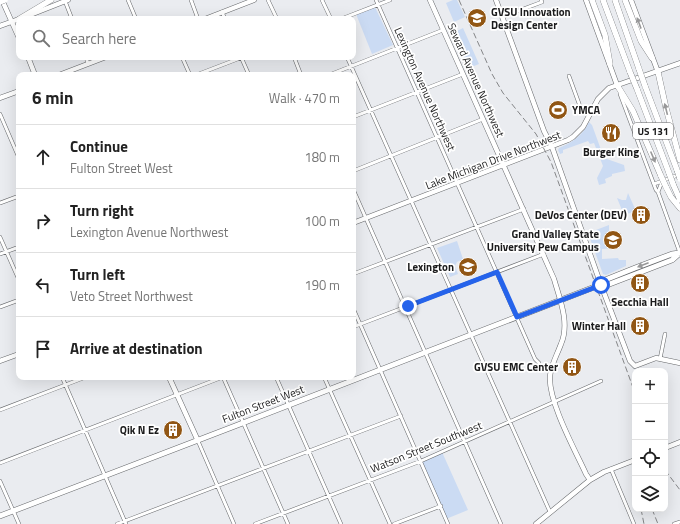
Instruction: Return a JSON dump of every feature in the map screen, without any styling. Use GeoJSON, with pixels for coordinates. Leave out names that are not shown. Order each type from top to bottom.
{"type":"FeatureCollection","features":[{"type":"Feature","properties":{"kind":"highway"},"geometry":{"type":"LineString","coordinates":[[1,1],[6,0]]}},
{"type":"Feature","properties":{"kind":"highway"},"geometry":{"type":"LineString","coordinates":[[24,16],[51,0]]}},
{"type":"Feature","properties":{"kind":"highway"},"geometry":{"type":"LineString","coordinates":[[592,0],[605,35],[610,64]]}},
{"type":"Feature","properties":{"kind":"highway","name":"US 131"},"geometry":{"type":"LineString","coordinates":[[602,0],[680,200]]}},
{"type":"Feature","properties":{"kind":"highway"},"geometry":{"type":"LineString","coordinates":[[624,0],[641,41],[652,58]]}},
{"type":"Feature","properties":{"kind":"highway","name":"US 131"},"geometry":{"type":"LineString","coordinates":[[615,1],[680,178]]}},
{"type":"Feature","properties":{"kind":"highway"},"geometry":{"type":"LineString","coordinates":[[658,72],[680,160]]}},
{"type":"Feature","properties":{"kind":"highway"},"geometry":{"type":"LineString","coordinates":[[617,85],[633,111],[671,197],[680,208]]}},
{"type":"Feature","properties":{"kind":"main road","name":"Fulton Street West"},"geometry":{"type":"LineString","coordinates":[[356,379],[601,285],[607,285],[672,260],[680,253]]}},
{"type":"Feature","properties":{"kind":"main road","name":"Fulton Street West"},"geometry":{"type":"LineString","coordinates":[[0,516],[243,424],[354,380]]}},
{"type":"Feature","properties":{"kind":"street"},"geometry":{"type":"LineString","coordinates":[[128,0],[135,16]]}},
{"type":"Feature","properties":{"kind":"street"},"geometry":{"type":"LineString","coordinates":[[191,0],[197,16]]}},
{"type":"Feature","properties":{"kind":"street"},"geometry":{"type":"LineString","coordinates":[[212,16],[254,0]]}},
{"type":"Feature","properties":{"kind":"street"},"geometry":{"type":"LineString","coordinates":[[268,0],[276,16]]}},
{"type":"Feature","properties":{"kind":"street"},"geometry":{"type":"LineString","coordinates":[[322,0],[330,16]]}},
{"type":"Feature","properties":{"kind":"street","name":"Lexington Avenue Northwest"},"geometry":{"type":"LineString","coordinates":[[376,0],[535,359],[539,363]]}},
{"type":"Feature","properties":{"kind":"street"},"geometry":{"type":"LineString","coordinates":[[349,16],[390,0]]}},
{"type":"Feature","properties":{"kind":"street","name":"Seward Avenue Northwest"},"geometry":{"type":"LineString","coordinates":[[430,0],[554,279],[565,322],[565,333],[552,366],[550,376],[554,402],[590,480]]}},
{"type":"Feature","properties":{"kind":"street"},"geometry":{"type":"LineString","coordinates":[[496,0],[544,131],[552,147],[601,285],[630,361],[635,366],[653,358],[680,363]]}},
{"type":"Feature","properties":{"kind":"street"},"geometry":{"type":"LineString","coordinates":[[586,0],[680,253]]}},
{"type":"Feature","properties":{"kind":"street"},"geometry":{"type":"LineString","coordinates":[[631,0],[658,72]]}},
{"type":"Feature","properties":{"kind":"street"},"geometry":{"type":"LineString","coordinates":[[1,1],[16,31]]}},
{"type":"Feature","properties":{"kind":"street"},"geometry":{"type":"LineString","coordinates":[[27,16],[66,1],[71,16]]}},
{"type":"Feature","properties":{"kind":"street"},"geometry":{"type":"LineString","coordinates":[[502,17],[542,1]]}},
{"type":"Feature","properties":{"kind":"street"},"geometry":{"type":"LineString","coordinates":[[222,12],[224,16]]}},
{"type":"Feature","properties":{"kind":"street"},"geometry":{"type":"LineString","coordinates":[[0,26],[16,20]]}},
{"type":"Feature","properties":{"kind":"street"},"geometry":{"type":"LineString","coordinates":[[336,72],[443,30]]}},
{"type":"Feature","properties":{"kind":"street"},"geometry":{"type":"LineString","coordinates":[[29,60],[34,72]]}},
{"type":"Feature","properties":{"kind":"street"},"geometry":{"type":"LineString","coordinates":[[87,60],[88,64]]}},
{"type":"Feature","properties":{"kind":"street"},"geometry":{"type":"LineString","coordinates":[[67,72],[98,60]]}},
{"type":"Feature","properties":{"kind":"street"},"geometry":{"type":"LineString","coordinates":[[183,60],[189,72]]}},
{"type":"Feature","properties":{"kind":"street"},"geometry":{"type":"LineString","coordinates":[[204,72],[234,60]]}},
{"type":"Feature","properties":{"kind":"street"},"geometry":{"type":"LineString","coordinates":[[243,60],[248,72]]}},
{"type":"Feature","properties":{"kind":"street"},"geometry":{"type":"LineString","coordinates":[[295,60],[301,72]]}},
{"type":"Feature","properties":{"kind":"street"},"geometry":{"type":"LineString","coordinates":[[348,60],[354,72]]}},
{"type":"Feature","properties":{"kind":"street","name":"Lake Michigan Drive Northwest"},"geometry":{"type":"LineString","coordinates":[[356,222],[503,164],[552,147],[573,137],[583,127],[603,92],[609,88],[680,63]]}},
{"type":"Feature","properties":{"kind":"street"},"geometry":{"type":"LineString","coordinates":[[356,116],[463,74]]}},
{"type":"Feature","properties":{"kind":"street"},"geometry":{"type":"LineString","coordinates":[[569,76],[581,109],[589,115]]}},
{"type":"Feature","properties":{"kind":"street"},"geometry":{"type":"LineString","coordinates":[[356,77],[550,512]]}},
{"type":"Feature","properties":{"kind":"street"},"geometry":{"type":"LineString","coordinates":[[0,98],[16,92]]}},
{"type":"Feature","properties":{"kind":"street"},"geometry":{"type":"LineString","coordinates":[[0,114],[16,148]]}},
{"type":"Feature","properties":{"kind":"street"},"geometry":{"type":"LineString","coordinates":[[356,170],[483,119]]}},
{"type":"Feature","properties":{"kind":"street"},"geometry":{"type":"LineString","coordinates":[[654,184],[662,178],[678,172]]}},
{"type":"Feature","properties":{"kind":"street"},"geometry":{"type":"LineString","coordinates":[[658,192],[662,178]]}},
{"type":"Feature","properties":{"kind":"street"},"geometry":{"type":"LineString","coordinates":[[356,196],[501,524]]}},
{"type":"Feature","properties":{"kind":"street"},"geometry":{"type":"LineString","coordinates":[[0,203],[16,197]]}},
{"type":"Feature","properties":{"kind":"street"},"geometry":{"type":"LineString","coordinates":[[356,273],[524,209]]}},
{"type":"Feature","properties":{"kind":"street"},"geometry":{"type":"LineString","coordinates":[[0,237],[16,274]]}},
{"type":"Feature","properties":{"kind":"street"},"geometry":{"type":"LineString","coordinates":[[0,254],[16,248]]}},
{"type":"Feature","properties":{"kind":"street"},"geometry":{"type":"LineString","coordinates":[[356,326],[544,254]]}},
{"type":"Feature","properties":{"kind":"street"},"geometry":{"type":"LineString","coordinates":[[0,307],[16,301]]}},
{"type":"Feature","properties":{"kind":"street"},"geometry":{"type":"LineString","coordinates":[[356,315],[448,524]]}},
{"type":"Feature","properties":{"kind":"street"},"geometry":{"type":"LineString","coordinates":[[660,359],[666,334]]}},
{"type":"Feature","properties":{"kind":"street"},"geometry":{"type":"LineString","coordinates":[[0,361],[16,355]]}},
{"type":"Feature","properties":{"kind":"street"},"geometry":{"type":"LineString","coordinates":[[63,380],[125,522]]}},
{"type":"Feature","properties":{"kind":"street"},"geometry":{"type":"LineString","coordinates":[[0,410],[78,380]]}},
{"type":"Feature","properties":{"kind":"street"},"geometry":{"type":"LineString","coordinates":[[170,380],[234,524]]}},
{"type":"Feature","properties":{"kind":"street"},"geometry":{"type":"LineString","coordinates":[[0,463],[215,380]]}},
{"type":"Feature","properties":{"kind":"street"},"geometry":{"type":"LineString","coordinates":[[224,380],[288,524]]}},
{"type":"Feature","properties":{"kind":"street"},"geometry":{"type":"LineString","coordinates":[[277,380],[341,524]]}},
{"type":"Feature","properties":{"kind":"street"},"geometry":{"type":"LineString","coordinates":[[326,380],[390,524]]}},
{"type":"Feature","properties":{"kind":"street","name":"Watson Street Southwest"},"geometry":{"type":"LineString","coordinates":[[255,524],[421,461],[602,381]]}},
{"type":"Feature","properties":{"kind":"street"},"geometry":{"type":"LineString","coordinates":[[117,524],[401,416]]}},
{"type":"Feature","properties":{"kind":"street"},"geometry":{"type":"LineString","coordinates":[[668,447],[680,442]]}},
{"type":"Feature","properties":{"kind":"street"},"geometry":{"type":"LineString","coordinates":[[536,524],[590,480],[611,469],[632,461]]}},
{"type":"Feature","properties":{"kind":"street"},"geometry":{"type":"LineString","coordinates":[[611,469],[634,524]]}},
{"type":"Feature","properties":{"kind":"street"},"geometry":{"type":"LineString","coordinates":[[0,480],[19,524]]}},
{"type":"Feature","properties":{"kind":"street"},"geometry":{"type":"LineString","coordinates":[[394,524],[441,506]]}},
{"type":"Feature","properties":{"kind":"street"},"geometry":{"type":"LineString","coordinates":[[674,524],[680,522]]}},
{"type":"Feature","properties":{"kind":"shaded area"},"geometry":{"type":"Polygon","coordinates":[[[457,0],[465,17],[454,22],[446,3],[457,0]]]}},
{"type":"Feature","properties":{"kind":"shaded area"},"geometry":{"type":"Polygon","coordinates":[[[375,7],[393,45],[372,54],[356,14],[375,7]]]}},
{"type":"Feature","properties":{"kind":"shaded area"},"geometry":{"type":"Polygon","coordinates":[[[463,28],[479,64],[469,68],[453,33],[463,28]]]}},
{"type":"Feature","properties":{"kind":"shaded area"},"geometry":{"type":"Polygon","coordinates":[[[589,122],[592,125],[604,158],[624,165],[625,171],[612,174],[612,176],[605,179],[606,183],[599,185],[597,178],[603,166],[594,143],[590,144],[588,141],[563,150],[563,153],[560,154],[558,150],[577,138],[589,122]]]}},
{"type":"Feature","properties":{"kind":"shaded area"},"geometry":{"type":"Polygon","coordinates":[[[628,193],[636,211],[624,215],[617,198],[626,200],[628,193]]]}},
{"type":"Feature","properties":{"kind":"shaded area"},"geometry":{"type":"Polygon","coordinates":[[[609,225],[609,232],[613,231],[614,248],[602,249],[602,259],[618,258],[619,260],[626,260],[626,266],[606,275],[603,274],[588,233],[609,225]]]}},
{"type":"Feature","properties":{"kind":"shaded area"},"geometry":{"type":"Polygon","coordinates":[[[457,241],[463,259],[457,262],[455,266],[458,274],[450,277],[437,248],[457,241]]]}},
{"type":"Feature","properties":{"kind":"shaded area"},"geometry":{"type":"Polygon","coordinates":[[[442,452],[468,510],[446,519],[421,461],[442,452]]]}},
{"type":"Feature","properties":{"kind":"railway"},"geometry":{"type":"LineString","coordinates":[[459,0],[492,74],[503,93],[536,134],[551,162],[632,385]]}},
{"type":"Feature","properties":{"kind":"railway"},"geometry":{"type":"LineString","coordinates":[[668,474],[680,490]]}},
{"type":"Feature","properties":{"kind":"railway"},"geometry":{"type":"LineString","coordinates":[[642,512],[644,524]]}},
{"type":"Feature","properties":{"kind":"railway"},"geometry":{"type":"LineString","coordinates":[[653,512],[658,524]]}},
{"type":"Feature","properties":{"kind":"place","name":"GVSU Innovation Design Center"},"geometry":{"type":"Point","coordinates":[477,18]}},
{"type":"Feature","properties":{"kind":"place","name":"YMCA"},"geometry":{"type":"Point","coordinates":[558,110]}},
{"type":"Feature","properties":{"kind":"place","name":"Burger King"},"geometry":{"type":"Point","coordinates":[611,133]}},
{"type":"Feature","properties":{"kind":"place","name":"DeVos Center (DEV)"},"geometry":{"type":"Point","coordinates":[641,215]}},
{"type":"Feature","properties":{"kind":"place","name":"Grand Valley State University Pew Campus"},"geometry":{"type":"Point","coordinates":[613,240]}},
{"type":"Feature","properties":{"kind":"place","name":"Lexington"},"geometry":{"type":"Point","coordinates":[468,267]}},
{"type":"Feature","properties":{"kind":"place","name":"Secchia Hall"},"geometry":{"type":"Point","coordinates":[640,283]}},
{"type":"Feature","properties":{"kind":"place","name":"Winter Hall"},"geometry":{"type":"Point","coordinates":[640,326]}},
{"type":"Feature","properties":{"kind":"place","name":"GVSU EMC Center"},"geometry":{"type":"Point","coordinates":[572,367]}},
{"type":"Feature","properties":{"kind":"place","name":"Qik N Ez"},"geometry":{"type":"Point","coordinates":[173,430]}},
{"type":"Feature","properties":{"kind":"route"},"geometry":{"type":"LineString","coordinates":[[408,306],[497,272],[517,317],[601,285]]}}]}
